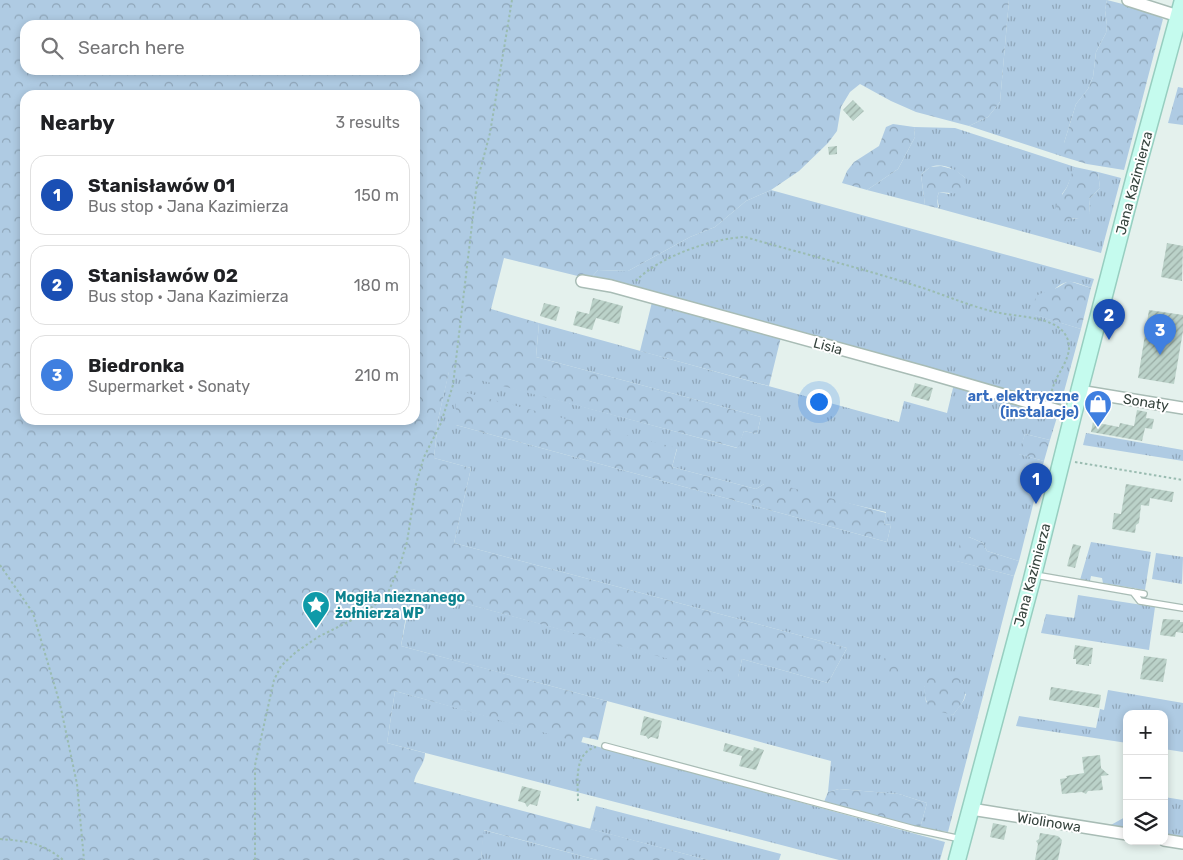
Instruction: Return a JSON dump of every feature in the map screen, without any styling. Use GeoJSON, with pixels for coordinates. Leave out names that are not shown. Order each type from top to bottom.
{"type":"FeatureCollection","features":[{"type":"Feature","properties":{"kind":"main road","name":"Jana Kazimierza"},"geometry":{"type":"LineString","coordinates":[[957,860],[1180,8]]}},
{"type":"Feature","properties":{"kind":"street"},"geometry":{"type":"LineString","coordinates":[[1128,0],[1180,8]]}},
{"type":"Feature","properties":{"kind":"street","name":"Lisia"},"geometry":{"type":"LineString","coordinates":[[582,280],[924,372],[1073,415]]}},
{"type":"Feature","properties":{"kind":"street","name":"Sonaty"},"geometry":{"type":"LineString","coordinates":[[1079,391],[1183,408]]}},
{"type":"Feature","properties":{"kind":"street","name":"Wiolinowa"},"geometry":{"type":"LineString","coordinates":[[970,809],[1123,833]]}},
{"type":"Feature","properties":{"kind":"street"},"geometry":{"type":"LineString","coordinates":[[1168,841],[1183,843]]}},
{"type":"Feature","properties":{"kind":"lane"},"geometry":{"type":"LineString","coordinates":[[1033,575],[1144,594]]}},
{"type":"Feature","properties":{"kind":"lane"},"geometry":{"type":"LineString","coordinates":[[1133,592],[1138,599],[1144,602],[1183,608]]}},
{"type":"Feature","properties":{"kind":"lane"},"geometry":{"type":"LineString","coordinates":[[604,746],[914,829],[963,839]]}},
{"type":"Feature","properties":{"kind":"path"},"geometry":{"type":"LineString","coordinates":[[255,860],[255,765],[274,680],[281,666],[296,652],[318,637],[362,615],[388,595],[407,542],[416,484],[424,457],[441,424],[452,385],[477,182],[490,133],[512,0]]}},
{"type":"Feature","properties":{"kind":"path"},"geometry":{"type":"LineString","coordinates":[[627,291],[643,274],[659,264],[700,246],[730,237],[745,237],[923,288],[978,308],[1048,321],[1059,327],[1066,335],[1070,346],[1068,357],[1052,388],[1051,409]]}},
{"type":"Feature","properties":{"kind":"path"},"geometry":{"type":"LineString","coordinates":[[1075,462],[1183,480]]}},
{"type":"Feature","properties":{"kind":"path"},"geometry":{"type":"LineString","coordinates":[[0,565],[33,613],[60,704],[77,784],[84,860]]}},
{"type":"Feature","properties":{"kind":"path"},"geometry":{"type":"LineString","coordinates":[[578,801],[578,770],[580,762],[584,754],[592,748],[604,746]]}},
{"type":"Feature","properties":{"kind":"path"},"geometry":{"type":"LineString","coordinates":[[0,839],[28,841],[52,850],[63,860]]}},
{"type":"Feature","properties":{"kind":"green space"},"geometry":{"type":"Polygon","coordinates":[[[0,0],[1009,0],[1000,102],[988,117],[969,126],[916,112],[860,84],[850,92],[841,107],[837,131],[828,143],[799,171],[771,190],[746,201],[715,227],[690,237],[628,271],[598,270],[590,279],[504,258],[491,309],[539,323],[536,357],[761,417],[757,434],[744,431],[738,448],[449,372],[438,420],[434,458],[471,468],[454,543],[847,648],[828,683],[742,659],[738,678],[412,589],[401,646],[607,701],[598,740],[583,737],[581,743],[395,691],[387,743],[425,753],[424,761],[414,782],[708,860],[597,860],[484,830],[481,860],[0,860],[0,0]]]}},
{"type":"Feature","properties":{"kind":"green space"},"geometry":{"type":"Polygon","coordinates":[[[1009,0],[1107,0],[1105,10],[1106,33],[1096,52],[1093,77],[1088,89],[1076,104],[1064,143],[1064,157],[969,126],[988,117],[1000,102],[1009,0]]]}},
{"type":"Feature","properties":{"kind":"green space"},"geometry":{"type":"Polygon","coordinates":[[[1107,0],[1150,11],[1163,19],[1124,170],[1087,164],[1064,157],[1064,143],[1076,104],[1088,89],[1093,77],[1096,52],[1106,33],[1105,10],[1107,0]]]}},
{"type":"Feature","properties":{"kind":"green space"},"geometry":{"type":"Polygon","coordinates":[[[1178,87],[1183,88],[1183,125],[1168,123],[1178,87]]]}},
{"type":"Feature","properties":{"kind":"green space"},"geometry":{"type":"Polygon","coordinates":[[[893,124],[914,127],[915,137],[898,169],[867,190],[842,183],[847,171],[854,162],[879,146],[886,127],[893,124]]]}},
{"type":"Feature","properties":{"kind":"green space"},"geometry":{"type":"Polygon","coordinates":[[[914,127],[955,128],[1075,167],[1062,194],[1070,219],[1079,218],[1090,213],[1089,199],[1100,188],[1098,172],[1121,178],[1101,253],[937,208],[939,207],[937,198],[939,192],[949,194],[965,178],[958,172],[945,166],[931,167],[921,175],[925,205],[867,190],[898,169],[915,137],[914,127]]]}},
{"type":"Feature","properties":{"kind":"green space"},"geometry":{"type":"Polygon","coordinates":[[[941,166],[956,170],[965,178],[967,190],[961,194],[939,192],[937,208],[925,205],[921,175],[930,167],[941,166]]]}},
{"type":"Feature","properties":{"kind":"green space"},"geometry":{"type":"Polygon","coordinates":[[[1075,167],[1098,172],[1100,188],[1089,199],[1090,213],[1088,219],[1074,218],[1064,222],[1056,214],[1056,205],[1067,187],[1075,167]]]}},
{"type":"Feature","properties":{"kind":"green space"},"geometry":{"type":"Polygon","coordinates":[[[771,190],[1094,279],[1091,288],[1070,282],[1058,286],[1041,305],[1035,315],[1081,329],[1059,410],[590,279],[598,270],[628,271],[690,237],[715,227],[746,201],[771,190]]]}},
{"type":"Feature","properties":{"kind":"green space"},"geometry":{"type":"Polygon","coordinates":[[[1069,281],[1091,288],[1081,329],[1034,315],[1034,302],[1039,294],[1069,281]]]}},
{"type":"Feature","properties":{"kind":"green space"},"geometry":{"type":"Polygon","coordinates":[[[652,302],[781,337],[769,386],[640,351],[652,302]]]}},
{"type":"Feature","properties":{"kind":"green space"},"geometry":{"type":"Polygon","coordinates":[[[539,323],[899,422],[904,401],[947,413],[955,385],[1058,414],[1050,440],[1025,434],[1019,454],[1044,461],[1019,561],[987,551],[983,543],[969,537],[957,561],[1014,576],[948,832],[920,828],[927,803],[899,794],[839,789],[828,792],[831,761],[401,646],[412,589],[738,677],[742,659],[828,683],[847,648],[454,543],[471,468],[434,458],[438,420],[449,371],[737,448],[744,431],[757,434],[761,417],[536,357],[539,323]],[[456,391],[456,425],[887,542],[891,525],[884,524],[886,512],[764,484],[756,489],[672,467],[677,449],[456,391]],[[924,686],[926,702],[953,715],[966,694],[924,686]]]}},
{"type":"Feature","properties":{"kind":"green space"},"geometry":{"type":"Polygon","coordinates":[[[456,390],[677,448],[672,467],[756,489],[764,484],[774,483],[886,513],[884,524],[891,525],[887,542],[456,425],[456,390]]]}},
{"type":"Feature","properties":{"kind":"green space"},"geometry":{"type":"Polygon","coordinates":[[[1086,433],[1183,450],[1183,461],[1083,445],[1086,433]]]}},
{"type":"Feature","properties":{"kind":"green space"},"geometry":{"type":"Polygon","coordinates":[[[1025,434],[1050,440],[1044,461],[1018,454],[1025,434]]]}},
{"type":"Feature","properties":{"kind":"green space"},"geometry":{"type":"Polygon","coordinates":[[[969,537],[983,543],[987,551],[1019,561],[1014,576],[956,561],[961,543],[969,537]]]}},
{"type":"Feature","properties":{"kind":"green space"},"geometry":{"type":"Polygon","coordinates":[[[1091,542],[1151,552],[1145,590],[1103,583],[1102,578],[1091,576],[1090,581],[1080,580],[1091,542]]]}},
{"type":"Feature","properties":{"kind":"green space"},"geometry":{"type":"Polygon","coordinates":[[[1156,553],[1183,557],[1182,584],[1152,579],[1156,553]]]}},
{"type":"Feature","properties":{"kind":"green space"},"geometry":{"type":"Polygon","coordinates":[[[1078,595],[1155,607],[1149,650],[1041,633],[1046,614],[1074,618],[1078,595]]]}},
{"type":"Feature","properties":{"kind":"green space"},"geometry":{"type":"Polygon","coordinates":[[[885,658],[904,663],[904,672],[898,680],[877,675],[876,669],[885,658]]]}},
{"type":"Feature","properties":{"kind":"green space"},"geometry":{"type":"Polygon","coordinates":[[[930,670],[960,678],[965,693],[960,706],[953,715],[930,709],[926,699],[924,684],[930,670]]]}},
{"type":"Feature","properties":{"kind":"green space"},"geometry":{"type":"Polygon","coordinates":[[[1108,690],[1183,703],[1183,752],[1168,750],[1168,710],[1123,710],[1123,742],[1016,726],[1019,716],[1096,728],[1100,709],[1104,710],[1108,690]]]}},
{"type":"Feature","properties":{"kind":"green space"},"geometry":{"type":"Polygon","coordinates":[[[395,691],[945,842],[940,860],[839,860],[387,743],[395,691]]]}},
{"type":"Feature","properties":{"kind":"green space"},"geometry":{"type":"Polygon","coordinates":[[[839,789],[899,794],[927,803],[920,828],[824,802],[828,792],[839,789]]]}},
{"type":"Feature","properties":{"kind":"green space"},"geometry":{"type":"Polygon","coordinates":[[[1168,798],[1183,800],[1183,838],[1168,836],[1168,798]]]}},
{"type":"Feature","properties":{"kind":"green space"},"geometry":{"type":"Polygon","coordinates":[[[596,806],[781,854],[779,860],[708,860],[590,829],[596,806]]]}},
{"type":"Feature","properties":{"kind":"green space"},"geometry":{"type":"Polygon","coordinates":[[[1123,818],[1123,828],[1109,826],[1123,818]]]}},
{"type":"Feature","properties":{"kind":"green space"},"geometry":{"type":"Polygon","coordinates":[[[483,830],[597,860],[481,860],[483,830]]]}},
{"type":"Feature","properties":{"kind":"building"},"geometry":{"type":"Polygon","coordinates":[[[853,100],[864,111],[853,121],[843,110],[853,100]]]}},
{"type":"Feature","properties":{"kind":"building"},"geometry":{"type":"Polygon","coordinates":[[[837,146],[837,154],[829,155],[828,147],[837,146]]]}},
{"type":"Feature","properties":{"kind":"building"},"geometry":{"type":"Polygon","coordinates":[[[1167,243],[1183,246],[1182,281],[1161,277],[1167,243]]]}},
{"type":"Feature","properties":{"kind":"building"},"geometry":{"type":"Polygon","coordinates":[[[593,298],[623,306],[619,324],[596,318],[592,330],[573,325],[577,311],[589,314],[593,298]]]}},
{"type":"Feature","properties":{"kind":"building"},"geometry":{"type":"Polygon","coordinates":[[[544,303],[560,307],[556,321],[540,316],[544,303]]]}},
{"type":"Feature","properties":{"kind":"building"},"geometry":{"type":"Polygon","coordinates":[[[1149,310],[1183,315],[1183,331],[1174,384],[1138,378],[1149,310]]]}},
{"type":"Feature","properties":{"kind":"building"},"geometry":{"type":"Polygon","coordinates":[[[915,383],[933,388],[929,401],[911,396],[915,383]]]}},
{"type":"Feature","properties":{"kind":"building"},"geometry":{"type":"Polygon","coordinates":[[[1137,410],[1147,412],[1146,418],[1154,419],[1152,429],[1145,428],[1142,441],[1091,432],[1093,422],[1119,427],[1120,423],[1134,426],[1137,410]]]}},
{"type":"Feature","properties":{"kind":"building"},"geometry":{"type":"Polygon","coordinates":[[[1126,484],[1174,492],[1172,502],[1150,498],[1149,506],[1141,505],[1139,523],[1136,525],[1135,533],[1112,529],[1114,513],[1121,514],[1126,484]]]}},
{"type":"Feature","properties":{"kind":"building"},"geometry":{"type":"Polygon","coordinates":[[[1073,544],[1081,546],[1075,568],[1067,566],[1073,544]]]}},
{"type":"Feature","properties":{"kind":"building"},"geometry":{"type":"Polygon","coordinates":[[[1163,619],[1180,620],[1180,622],[1183,622],[1183,633],[1176,632],[1175,637],[1160,635],[1163,619]]]}},
{"type":"Feature","properties":{"kind":"building"},"geometry":{"type":"Polygon","coordinates":[[[1075,645],[1093,648],[1091,664],[1089,666],[1076,664],[1076,659],[1073,659],[1075,645]]]}},
{"type":"Feature","properties":{"kind":"building"},"geometry":{"type":"Polygon","coordinates":[[[1144,656],[1167,659],[1163,682],[1140,679],[1144,656]]]}},
{"type":"Feature","properties":{"kind":"building"},"geometry":{"type":"Polygon","coordinates":[[[1051,687],[1101,695],[1099,708],[1049,700],[1051,687]]]}},
{"type":"Feature","properties":{"kind":"building"},"geometry":{"type":"Polygon","coordinates":[[[644,716],[662,721],[658,739],[651,737],[648,739],[646,736],[640,735],[644,716]]]}},
{"type":"Feature","properties":{"kind":"building"},"geometry":{"type":"Polygon","coordinates":[[[725,743],[753,751],[754,747],[764,750],[756,770],[739,766],[742,756],[723,751],[725,743]]]}},
{"type":"Feature","properties":{"kind":"building"},"geometry":{"type":"Polygon","coordinates":[[[1100,755],[1101,768],[1109,775],[1101,776],[1103,790],[1088,791],[1086,794],[1082,792],[1062,794],[1060,779],[1084,773],[1082,757],[1100,755]]]}},
{"type":"Feature","properties":{"kind":"building"},"geometry":{"type":"Polygon","coordinates":[[[522,786],[541,791],[537,806],[530,804],[527,807],[525,803],[518,801],[522,786]]]}},
{"type":"Feature","properties":{"kind":"building"},"geometry":{"type":"Polygon","coordinates":[[[993,823],[1007,826],[1004,840],[990,837],[993,823]]]}},
{"type":"Feature","properties":{"kind":"building"},"geometry":{"type":"Polygon","coordinates":[[[1040,833],[1058,836],[1062,840],[1058,860],[1035,860],[1038,844],[1036,841],[1039,839],[1040,833]]]}},
{"type":"Feature","properties":{"kind":"place","name":"Stanisławów 02"},"geometry":{"type":"Point","coordinates":[1109,340]}},
{"type":"Feature","properties":{"kind":"place","name":"Biedronka"},"geometry":{"type":"Point","coordinates":[1160,355]}},
{"type":"Feature","properties":{"kind":"place","name":"art. elektryczne (instalacje)"},"geometry":{"type":"Point","coordinates":[1098,428]}},
{"type":"Feature","properties":{"kind":"place","name":"Stanisławów 01"},"geometry":{"type":"Point","coordinates":[1036,504]}},
{"type":"Feature","properties":{"kind":"place","name":"Mogiła nieznanego żołnierza WP"},"geometry":{"type":"Point","coordinates":[316,629]}}]}
